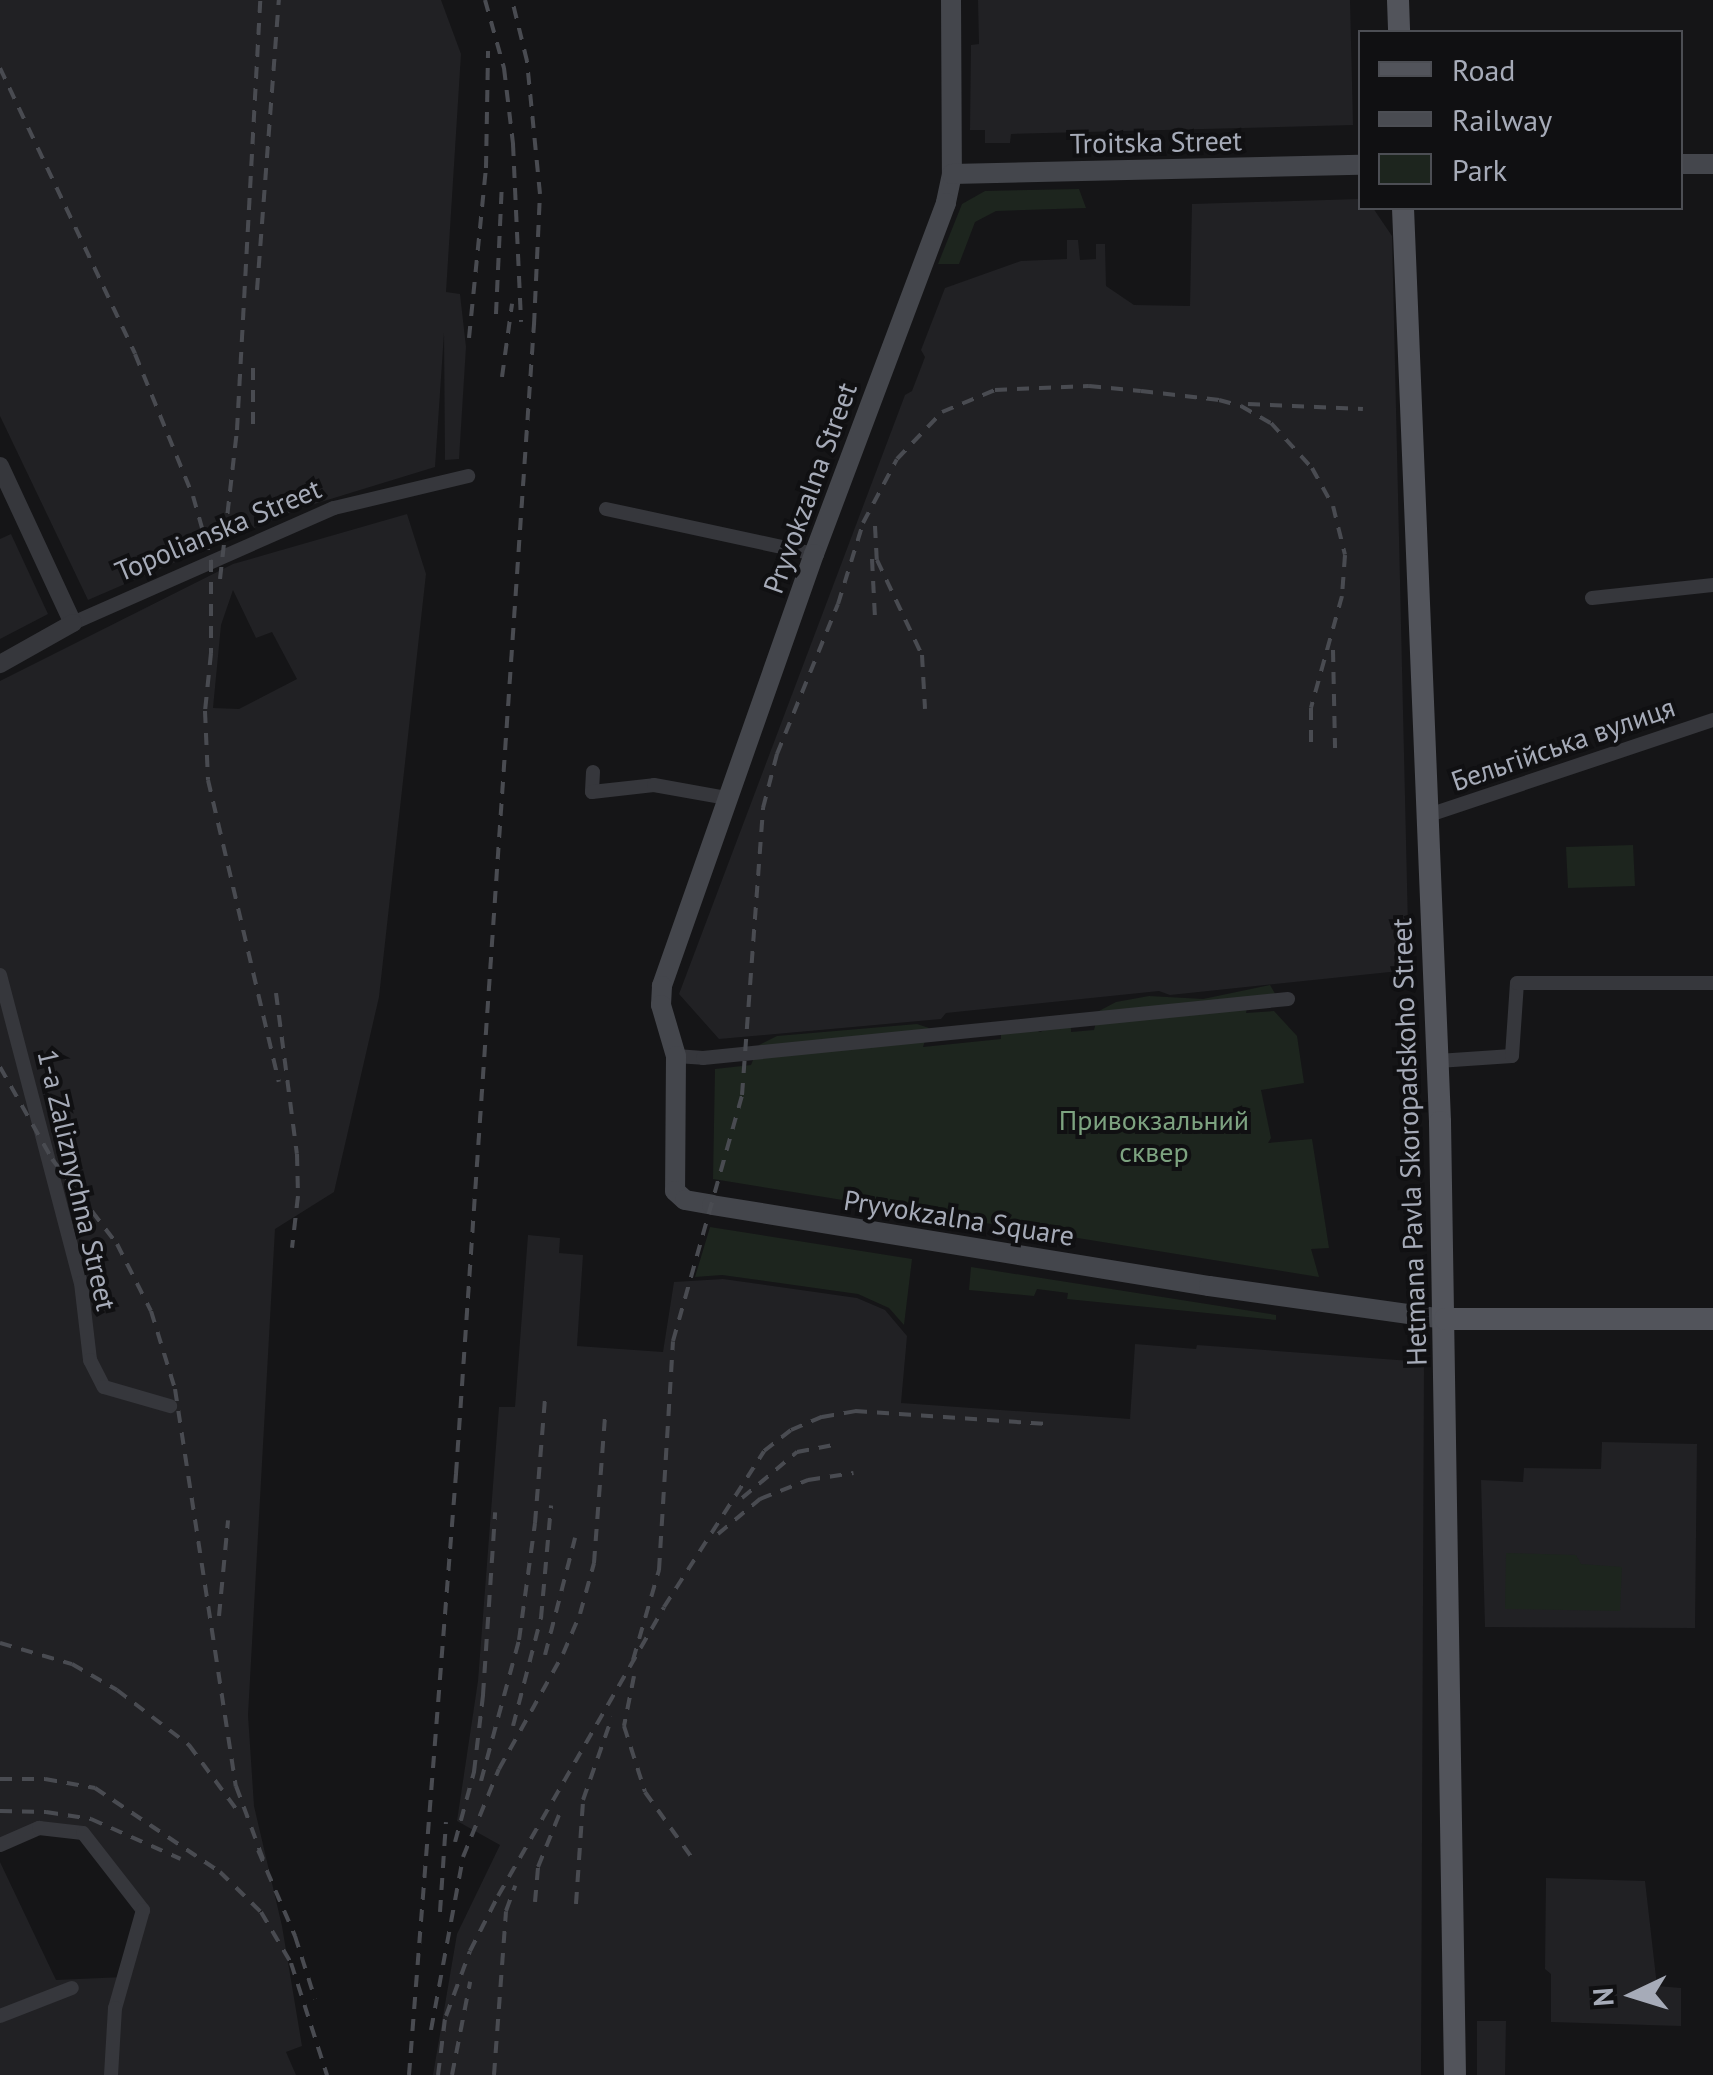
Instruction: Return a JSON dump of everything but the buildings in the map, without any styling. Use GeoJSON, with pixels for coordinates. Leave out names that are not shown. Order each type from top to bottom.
{"type":"FeatureCollection","features":[{"type":"Feature","properties":{"kind":"main road","name":"Pryvokzalna Street"},"geometry":{"type":"LineString","coordinates":[[662,986],[814,554],[946,203],[952,174],[951,0]]}},
{"type":"Feature","properties":{"kind":"main road"},"geometry":{"type":"LineString","coordinates":[[1398,0],[1399,30]]}},
{"type":"Feature","properties":{"kind":"main road"},"geometry":{"type":"LineString","coordinates":[[1683,164],[1713,164]]}},
{"type":"Feature","properties":{"kind":"main road","name":"Troitska Street"},"geometry":{"type":"LineString","coordinates":[[952,174],[1358,165]]}},
{"type":"Feature","properties":{"kind":"main road","name":"Hetmana Pavla Skoropadskoho Street"},"geometry":{"type":"LineString","coordinates":[[1403,210],[1438,1061],[1456,2075]]}},
{"type":"Feature","properties":{"kind":"main road","name":"Pryvokzalna Square"},"geometry":{"type":"LineString","coordinates":[[662,986],[661,1005],[676,1056],[672,1183],[685,1200],[1209,1286],[1444,1319]]}},
{"type":"Feature","properties":{"kind":"main road"},"geometry":{"type":"LineString","coordinates":[[1444,1319],[1713,1319]]}},
{"type":"Feature","properties":{"kind":"street"},"geometry":{"type":"LineString","coordinates":[[0,466],[74,623]]}},
{"type":"Feature","properties":{"kind":"street","name":"Topolianska Street"},"geometry":{"type":"LineString","coordinates":[[0,664],[74,623],[334,508],[468,476]]}},
{"type":"Feature","properties":{"kind":"street"},"geometry":{"type":"LineString","coordinates":[[606,508],[814,554]]}},
{"type":"Feature","properties":{"kind":"street"},"geometry":{"type":"LineString","coordinates":[[1592,598],[1713,585]]}},
{"type":"Feature","properties":{"kind":"street","name":"Бельгійська вулиця"},"geometry":{"type":"LineString","coordinates":[[1430,815],[1713,720]]}},
{"type":"Feature","properties":{"kind":"street"},"geometry":{"type":"LineString","coordinates":[[593,772],[592,792],[654,785],[726,798]]}},
{"type":"Feature","properties":{"kind":"street","name":"1-a Zaliznychna Street"},"geometry":{"type":"LineString","coordinates":[[0,975],[81,1283],[90,1360],[104,1387],[170,1406]]}},
{"type":"Feature","properties":{"kind":"street"},"geometry":{"type":"LineString","coordinates":[[1438,1061],[1512,1056],[1517,1034],[1516,983],[1713,983]]}},
{"type":"Feature","properties":{"kind":"street"},"geometry":{"type":"LineString","coordinates":[[676,1056],[702,1058],[1288,999]]}},
{"type":"Feature","properties":{"kind":"street"},"geometry":{"type":"LineString","coordinates":[[0,1845],[39,1828],[83,1833],[143,1910],[115,2008],[110,2075]]}},
{"type":"Feature","properties":{"kind":"street"},"geometry":{"type":"LineString","coordinates":[[0,2016],[72,1988]]}},
{"type":"Feature","properties":{"kind":"shaded area"},"geometry":{"type":"Polygon","coordinates":[[[0,0],[441,0],[461,54],[446,292],[460,294],[466,347],[459,459],[445,460],[444,333],[435,467],[298,509],[88,600],[0,416],[0,0]]]}},
{"type":"Feature","properties":{"kind":"shaded area"},"geometry":{"type":"Polygon","coordinates":[[[978,0],[1350,0],[1353,125],[1011,134],[1010,143],[985,143],[985,130],[970,130],[971,45],[979,44],[978,0]]]}},
{"type":"Feature","properties":{"kind":"shaded area"},"geometry":{"type":"Polygon","coordinates":[[[1358,199],[1358,210],[1374,210],[1392,236],[1409,970],[1170,995],[1159,991],[946,1013],[941,1019],[719,1039],[679,994],[905,395],[912,391],[925,357],[921,350],[945,288],[1021,261],[1067,259],[1067,240],[1078,240],[1080,260],[1096,259],[1096,244],[1105,244],[1106,286],[1134,305],[1190,306],[1192,204],[1358,199]]]}},
{"type":"Feature","properties":{"kind":"shaded area"},"geometry":{"type":"Polygon","coordinates":[[[407,514],[426,574],[379,997],[334,1192],[275,1229],[248,1715],[254,1806],[282,1926],[302,2046],[286,2052],[296,2075],[0,2075],[0,1862],[56,1980],[124,1977],[143,1910],[83,1834],[39,1828],[0,1845],[0,681],[233,564],[407,514]],[[233,590],[221,625],[213,708],[239,709],[297,679],[272,632],[256,638],[233,590]]]}},
{"type":"Feature","properties":{"kind":"shaded area"},"geometry":{"type":"Polygon","coordinates":[[[11,534],[48,614],[0,639],[0,539],[11,534]]]}},
{"type":"Feature","properties":{"kind":"shaded area"},"geometry":{"type":"Polygon","coordinates":[[[528,1235],[560,1238],[559,1253],[583,1255],[577,1346],[663,1352],[674,1282],[723,1279],[857,1298],[885,1310],[907,1336],[901,1403],[1130,1419],[1135,1344],[1424,1362],[1421,2075],[433,2075],[457,1934],[500,1845],[457,1821],[478,1681],[499,1407],[515,1407],[528,1235]]]}},
{"type":"Feature","properties":{"kind":"shaded area"},"geometry":{"type":"Polygon","coordinates":[[[1602,1442],[1697,1444],[1695,1628],[1485,1627],[1481,1480],[1523,1482],[1524,1468],[1601,1469],[1602,1442]]]}},
{"type":"Feature","properties":{"kind":"shaded area"},"geometry":{"type":"Polygon","coordinates":[[[1546,1878],[1645,1881],[1657,1986],[1681,1988],[1681,2026],[1551,2022],[1551,1974],[1545,1969],[1546,1878]]]}},
{"type":"Feature","properties":{"kind":"shaded area"},"geometry":{"type":"Polygon","coordinates":[[[1477,2021],[1506,2021],[1505,2075],[1477,2075],[1477,2021]]]}},
{"type":"Feature","properties":{"kind":"green space"},"geometry":{"type":"Polygon","coordinates":[[[1079,189],[1086,208],[996,211],[975,222],[959,264],[938,264],[962,204],[985,191],[1079,189]]]}},
{"type":"Feature","properties":{"kind":"green space"},"geometry":{"type":"Polygon","coordinates":[[[1633,845],[1635,886],[1568,888],[1566,847],[1633,845]]]}},
{"type":"Feature","properties":{"kind":"green space","name":"Привокзальний сквер"},"geometry":{"type":"Polygon","coordinates":[[[1270,985],[1277,997],[1247,1008],[1246,1013],[1274,1011],[1297,1036],[1304,1083],[1261,1090],[1271,1138],[1268,1143],[1312,1139],[1329,1248],[1311,1249],[1319,1277],[713,1179],[715,1069],[751,1065],[759,1045],[777,1036],[917,1024],[929,1028],[923,1047],[1001,1039],[1001,1030],[1028,1026],[1040,1032],[1059,1024],[1071,1028],[1071,1032],[1094,1030],[1099,1011],[1116,1002],[1149,996],[1203,999],[1270,985]]]}},
{"type":"Feature","properties":{"kind":"green space"},"geometry":{"type":"Polygon","coordinates":[[[710,1227],[912,1259],[904,1325],[889,1308],[858,1294],[722,1275],[695,1277],[710,1227]]]}},
{"type":"Feature","properties":{"kind":"green space"},"geometry":{"type":"Polygon","coordinates":[[[971,1267],[1276,1315],[1276,1320],[1067,1299],[1068,1293],[1037,1289],[1034,1296],[969,1290],[971,1267]]]}},
{"type":"Feature","properties":{"kind":"green space"},"geometry":{"type":"Polygon","coordinates":[[[1506,1553],[1576,1555],[1581,1564],[1622,1567],[1620,1611],[1505,1609],[1506,1553]]]}},
{"type":"Feature","properties":{"kind":"railway"},"geometry":{"type":"LineString","coordinates":[[220,579],[237,430],[260,0]]}},
{"type":"Feature","properties":{"kind":"railway"},"geometry":{"type":"LineString","coordinates":[[257,290],[279,0]]}},
{"type":"Feature","properties":{"kind":"railway"},"geometry":{"type":"LineString","coordinates":[[485,0],[504,68],[513,144],[521,322]]}},
{"type":"Feature","properties":{"kind":"railway"},"geometry":{"type":"LineString","coordinates":[[409,2075],[456,1474],[534,325],[540,194],[527,61],[512,0]]}},
{"type":"Feature","properties":{"kind":"railway"},"geometry":{"type":"LineString","coordinates":[[469,338],[486,168],[488,51]]}},
{"type":"Feature","properties":{"kind":"railway"},"geometry":{"type":"LineString","coordinates":[[0,68],[135,354],[193,496],[211,560],[211,653],[205,711],[208,780],[279,1082]]}},
{"type":"Feature","properties":{"kind":"railway"},"geometry":{"type":"LineString","coordinates":[[496,314],[502,183]]}},
{"type":"Feature","properties":{"kind":"railway"},"geometry":{"type":"LineString","coordinates":[[502,377],[512,304]]}},
{"type":"Feature","properties":{"kind":"railway"},"geometry":{"type":"LineString","coordinates":[[253,368],[253,426]]}},
{"type":"Feature","properties":{"kind":"railway"},"geometry":{"type":"LineString","coordinates":[[633,1660],[659,1570],[673,1341],[742,1095],[763,808],[777,754],[838,604],[863,523],[897,459],[942,412],[995,390],[1089,386],[1219,400],[1241,406],[1271,423],[1312,468],[1333,506],[1345,555],[1342,596],[1311,708],[1311,748]]}},
{"type":"Feature","properties":{"kind":"railway"},"geometry":{"type":"LineString","coordinates":[[1248,404],[1363,409]]}},
{"type":"Feature","properties":{"kind":"railway"},"geometry":{"type":"LineString","coordinates":[[875,526],[877,560],[922,655],[925,709]]}},
{"type":"Feature","properties":{"kind":"railway"},"geometry":{"type":"LineString","coordinates":[[872,559],[875,618]]}},
{"type":"Feature","properties":{"kind":"railway"},"geometry":{"type":"LineString","coordinates":[[1333,650],[1335,748]]}},
{"type":"Feature","properties":{"kind":"railway"},"geometry":{"type":"LineString","coordinates":[[276,993],[297,1154],[298,1196],[292,1248]]}},
{"type":"Feature","properties":{"kind":"railway"},"geometry":{"type":"LineString","coordinates":[[0,1067],[52,1159],[117,1244],[151,1311],[175,1389],[236,1786],[263,1859]]}},
{"type":"Feature","properties":{"kind":"railway"},"geometry":{"type":"LineString","coordinates":[[481,1781],[519,1640],[535,1523],[545,1398]]}},
{"type":"Feature","properties":{"kind":"railway"},"geometry":{"type":"LineString","coordinates":[[446,2016],[470,1951],[498,1896],[664,1607],[764,1451],[791,1430],[822,1417],[855,1411],[1044,1424]]}},
{"type":"Feature","properties":{"kind":"railway"},"geometry":{"type":"LineString","coordinates":[[431,2030],[463,1857],[499,1769],[563,1654],[580,1614],[594,1563],[605,1415]]}},
{"type":"Feature","properties":{"kind":"railway"},"geometry":{"type":"LineString","coordinates":[[742,1498],[797,1452],[833,1445]]}},
{"type":"Feature","properties":{"kind":"railway"},"geometry":{"type":"LineString","coordinates":[[718,1534],[760,1499],[808,1480],[853,1473]]}},
{"type":"Feature","properties":{"kind":"railway"},"geometry":{"type":"LineString","coordinates":[[513,1726],[541,1618],[551,1505]]}},
{"type":"Feature","properties":{"kind":"railway"},"geometry":{"type":"LineString","coordinates":[[455,1842],[474,1772],[495,1512]]}},
{"type":"Feature","properties":{"kind":"railway"},"geometry":{"type":"LineString","coordinates":[[219,1616],[228,1520]]}},
{"type":"Feature","properties":{"kind":"railway"},"geometry":{"type":"LineString","coordinates":[[545,1655],[575,1538]]}},
{"type":"Feature","properties":{"kind":"railway"},"geometry":{"type":"LineString","coordinates":[[0,1643],[72,1664],[117,1690],[189,1745],[237,1810]]}},
{"type":"Feature","properties":{"kind":"railway"},"geometry":{"type":"LineString","coordinates":[[634,1676],[624,1726],[645,1792],[692,1858]]}},
{"type":"Feature","properties":{"kind":"railway"},"geometry":{"type":"LineString","coordinates":[[576,1904],[583,1800],[612,1717]]}},
{"type":"Feature","properties":{"kind":"railway"},"geometry":{"type":"LineString","coordinates":[[0,1779],[45,1779],[95,1788],[220,1872],[261,1912],[291,1963],[327,2075]]}},
{"type":"Feature","properties":{"kind":"railway"},"geometry":{"type":"LineString","coordinates":[[0,1811],[46,1812],[91,1819],[181,1859]]}},
{"type":"Feature","properties":{"kind":"railway"},"geometry":{"type":"LineString","coordinates":[[535,1902],[538,1867],[559,1815]]}},
{"type":"Feature","properties":{"kind":"railway"},"geometry":{"type":"LineString","coordinates":[[440,1912],[446,1822]]}},
{"type":"Feature","properties":{"kind":"railway"},"geometry":{"type":"LineString","coordinates":[[258,1850],[295,1936],[315,1999]]}},
{"type":"Feature","properties":{"kind":"railway"},"geometry":{"type":"LineString","coordinates":[[494,2075],[506,1911],[515,1886]]}},
{"type":"Feature","properties":{"kind":"railway"},"geometry":{"type":"LineString","coordinates":[[452,2075],[470,1982]]}},
{"type":"Feature","properties":{"kind":"railway"},"geometry":{"type":"LineString","coordinates":[[438,2075],[446,2011]]}}]}
